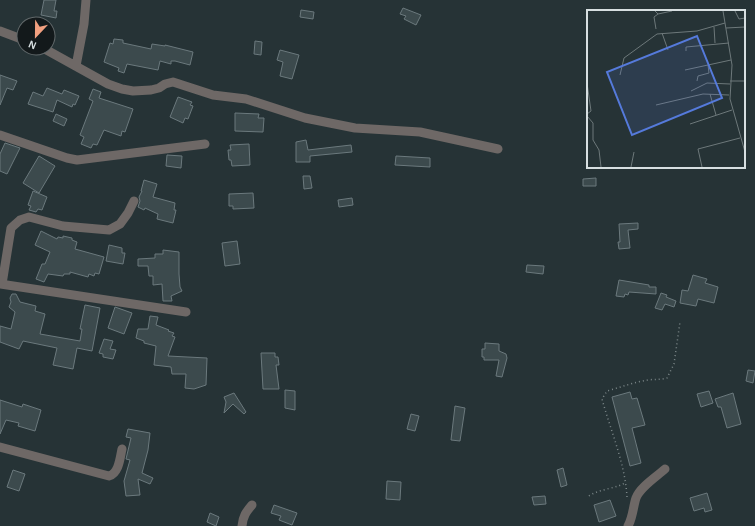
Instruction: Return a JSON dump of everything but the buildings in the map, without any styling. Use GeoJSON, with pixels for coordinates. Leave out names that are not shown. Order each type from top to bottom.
{"type":"FeatureCollection","features":[{"type":"Feature","properties":{"kind":"street"},"geometry":{"type":"LineString","coordinates":[[76,66],[84,24],[86,0]]}},
{"type":"Feature","properties":{"kind":"street"},"geometry":{"type":"LineString","coordinates":[[0,31],[16,37]]}},
{"type":"Feature","properties":{"kind":"street"},"geometry":{"type":"LineString","coordinates":[[56,55],[108,84],[122,89],[132,91],[151,90],[174,82],[213,95],[246,99],[312,119],[355,128],[420,132],[498,149]]}},
{"type":"Feature","properties":{"kind":"street"},"geometry":{"type":"LineString","coordinates":[[0,135],[77,160],[205,144]]}},
{"type":"Feature","properties":{"kind":"street"},"geometry":{"type":"LineString","coordinates":[[134,201],[120,224],[109,230],[63,226],[29,217],[20,220],[11,228],[1,284],[186,312]]}},
{"type":"Feature","properties":{"kind":"street"},"geometry":{"type":"LineString","coordinates":[[0,447],[109,476],[116,470],[122,449]]}},
{"type":"Feature","properties":{"kind":"street"},"geometry":{"type":"LineString","coordinates":[[628,526],[631,520],[636,497],[640,490],[665,469]]}},
{"type":"Feature","properties":{"kind":"street"},"geometry":{"type":"LineString","coordinates":[[242,526],[243,518],[252,505]]}},
{"type":"Feature","properties":{"kind":"path"},"geometry":{"type":"LineString","coordinates":[[628,502],[626,482],[616,440],[611,430],[602,399],[608,391],[645,380],[663,380],[668,378],[674,364],[680,322]]}},
{"type":"Feature","properties":{"kind":"path"},"geometry":{"type":"LineString","coordinates":[[589,496],[590,494],[606,488],[624,485],[626,482]]}}]}
